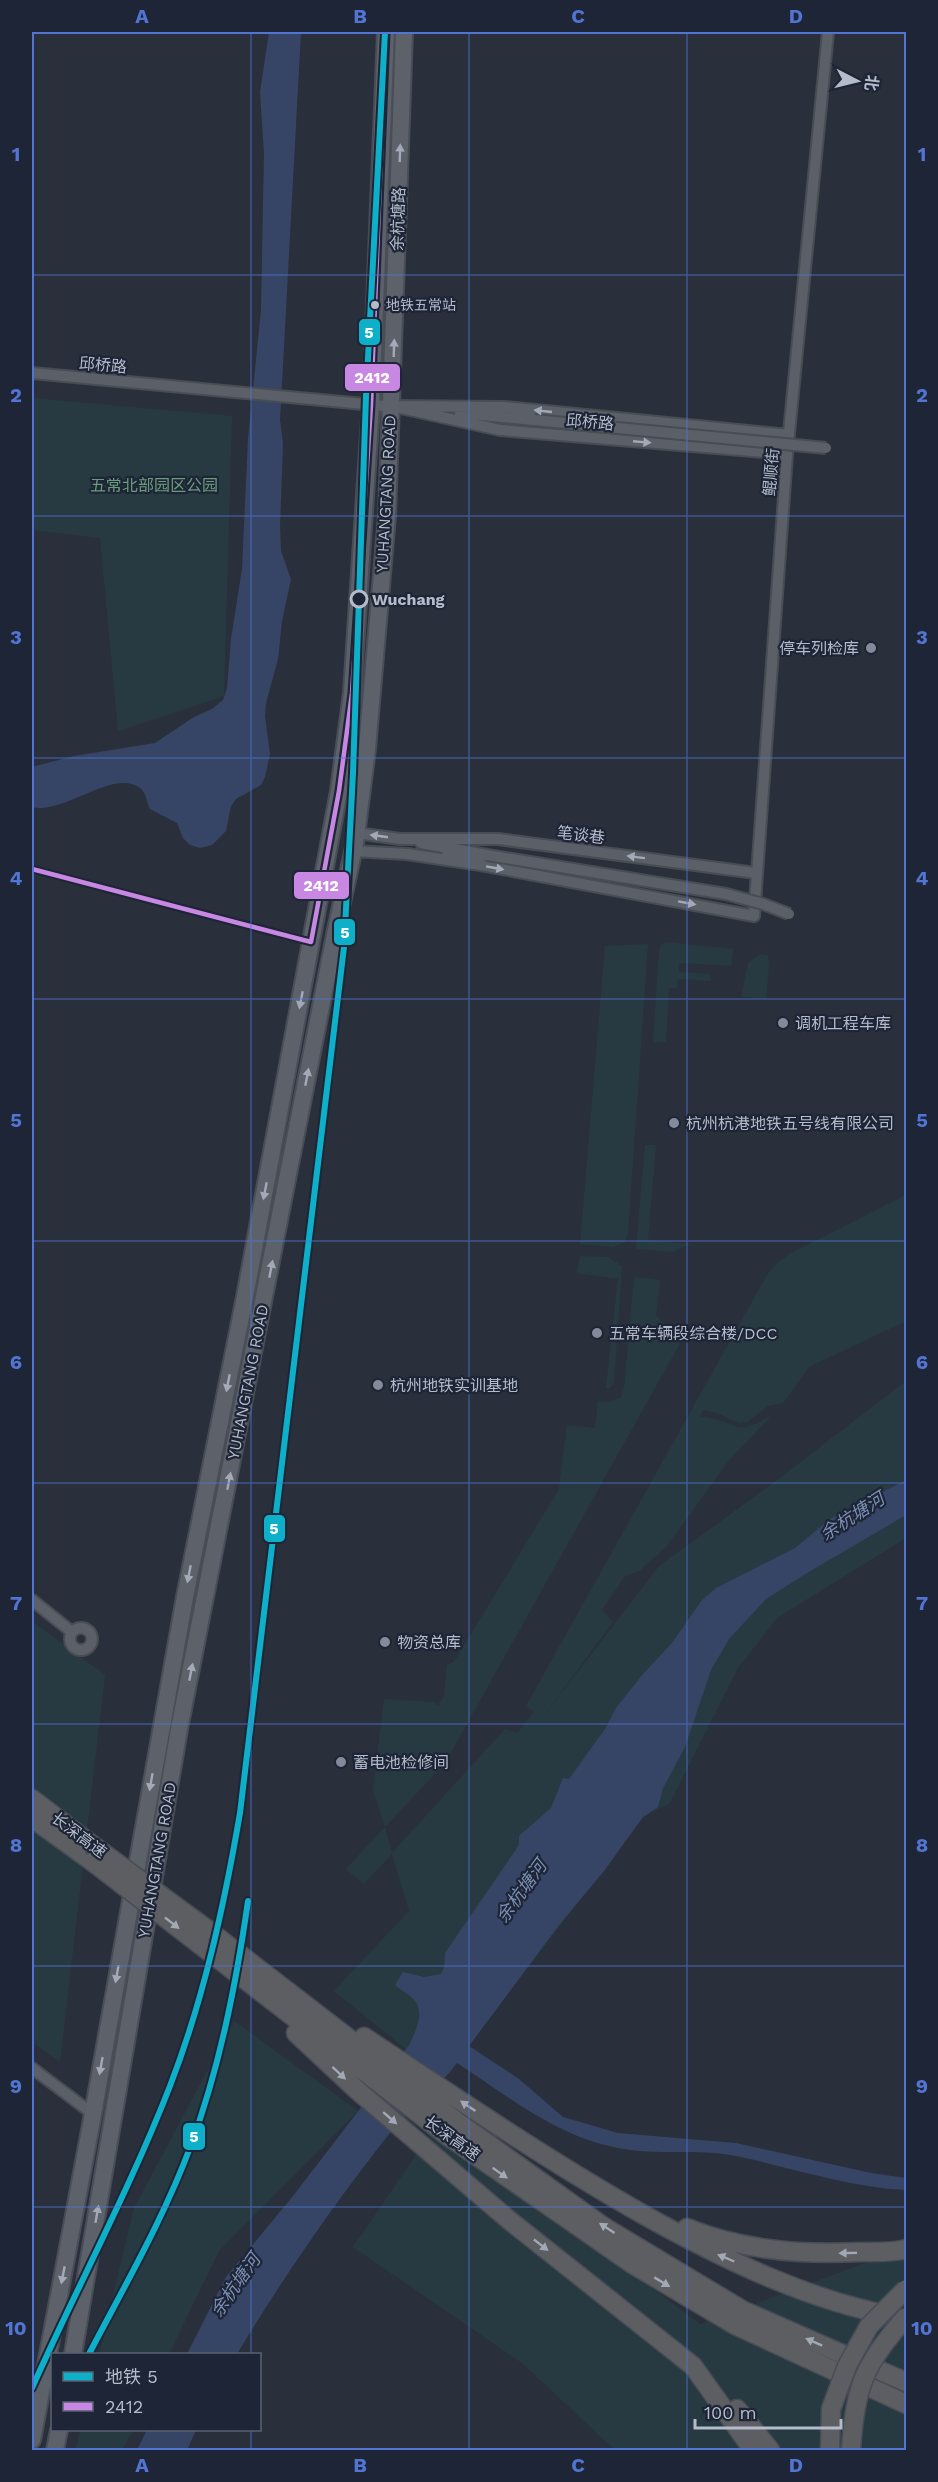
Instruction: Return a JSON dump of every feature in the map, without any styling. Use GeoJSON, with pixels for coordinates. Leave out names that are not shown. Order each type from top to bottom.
{"type":"FeatureCollection","features":[{"type":"Feature","properties":{"kind":"highway","name":"长深高速"},"geometry":{"type":"LineString","coordinates":[[32,1799],[92,1853],[634,2265],[725,2319],[906,2404]]}},
{"type":"Feature","properties":{"kind":"highway","name":"长深高速"},"geometry":{"type":"LineString","coordinates":[[32,1818],[92,1853]]}},
{"type":"Feature","properties":{"kind":"highway"},"geometry":{"type":"LineString","coordinates":[[227,1956],[397,2059],[584,2181],[712,2252],[821,2298],[850,2307],[906,2318]]}},
{"type":"Feature","properties":{"kind":"highway"},"geometry":{"type":"LineString","coordinates":[[227,1956],[365,2096],[509,2220],[693,2366],[731,2403],[770,2451]]}},
{"type":"Feature","properties":{"kind":"highway","name":"长深高速"},"geometry":{"type":"LineString","coordinates":[[441,2120],[604,2227],[742,2310],[906,2382]]}},
{"type":"Feature","properties":{"kind":"highway"},"geometry":{"type":"LineString","coordinates":[[584,2181],[646,2212],[707,2236],[767,2249],[845,2253],[906,2249]]}},
{"type":"Feature","properties":{"kind":"highway"},"geometry":{"type":"LineString","coordinates":[[830,2451],[831,2409],[848,2366],[869,2326],[906,2289]]}},
{"type":"Feature","properties":{"kind":"highway"},"geometry":{"type":"LineString","coordinates":[[851,2451],[853,2415],[863,2377],[881,2345],[906,2318]]}},
{"type":"Feature","properties":{"kind":"highway"},"geometry":{"type":"LineString","coordinates":[[693,2366],[753,2451]]}},
{"type":"Feature","properties":{"kind":"main road","name":"余杭塘路"},"geometry":{"type":"LineString","coordinates":[[371,405],[386,32]]}},
{"type":"Feature","properties":{"kind":"main road","name":"余杭塘路"},"geometry":{"type":"LineString","coordinates":[[392,406],[404,32]]}},
{"type":"Feature","properties":{"kind":"main road","name":"YUHANGTANG ROAD"},"geometry":{"type":"LineString","coordinates":[[32,2440],[93,2114],[184,1597],[245,1297],[339,791],[352,693],[371,405]]}},
{"type":"Feature","properties":{"kind":"main road","name":"YUHANGTANG ROAD"},"geometry":{"type":"LineString","coordinates":[[73,2353],[179,1729],[357,833],[367,749],[386,528],[392,406]]}},
{"type":"Feature","properties":{"kind":"main road"},"geometry":{"type":"LineString","coordinates":[[55,2451],[59,2431]]}},
{"type":"Feature","properties":{"kind":"street","name":"鲲顺街"},"geometry":{"type":"LineString","coordinates":[[754,916],[787,454],[828,32]]}},
{"type":"Feature","properties":{"kind":"street","name":"邱桥路"},"geometry":{"type":"LineString","coordinates":[[32,373],[371,405],[504,407],[697,428],[789,435]]}},
{"type":"Feature","properties":{"kind":"street","name":"邱桥路"},"geometry":{"type":"LineString","coordinates":[[392,406],[826,448]]}},
{"type":"Feature","properties":{"kind":"street","name":"邱桥路"},"geometry":{"type":"LineString","coordinates":[[392,406],[500,430],[787,454]]}},
{"type":"Feature","properties":{"kind":"street","name":"笔谈巷"},"geometry":{"type":"LineString","coordinates":[[357,833],[726,894],[789,914]]}},
{"type":"Feature","properties":{"kind":"street","name":"笔谈巷"},"geometry":{"type":"LineString","coordinates":[[400,839],[498,839],[756,873]]}},
{"type":"Feature","properties":{"kind":"street","name":"笔谈巷"},"geometry":{"type":"LineString","coordinates":[[353,851],[487,855]]}},
{"type":"Feature","properties":{"kind":"street","name":"笔谈巷"},"geometry":{"type":"LineString","coordinates":[[407,854],[754,916]]}},
{"type":"Feature","properties":{"kind":"street"},"geometry":{"type":"LineString","coordinates":[[32,1600],[72,1632]]}},
{"type":"Feature","properties":{"kind":"street"},"geometry":{"type":"LineString","coordinates":[[32,2068],[93,2114]]}},
{"type":"Feature","properties":{"kind":"green space","name":"五常北部园区公园"},"geometry":{"type":"Polygon","coordinates":[[[32,398],[232,416],[224,696],[118,731],[100,538],[32,530],[32,398]]]}},
{"type":"Feature","properties":{"kind":"green space"},"geometry":{"type":"Polygon","coordinates":[[[667,942],[733,949],[731,966],[679,963],[679,972],[711,974],[710,981],[678,979],[677,988],[669,988],[666,1042],[653,1042],[659,950],[662,944],[667,942]]]}},
{"type":"Feature","properties":{"kind":"green space"},"geometry":{"type":"Polygon","coordinates":[[[648,944],[628,1233],[625,1242],[613,1247],[580,1244],[605,946],[648,944]]]}},
{"type":"Feature","properties":{"kind":"green space"},"geometry":{"type":"Polygon","coordinates":[[[760,954],[768,955],[766,999],[741,997],[748,963],[760,954]]]}},
{"type":"Feature","properties":{"kind":"green space"},"geometry":{"type":"Polygon","coordinates":[[[645,1145],[656,1145],[648,1240],[691,1244],[672,1252],[636,1247],[645,1145]]]}},
{"type":"Feature","properties":{"kind":"green space"},"geometry":{"type":"Polygon","coordinates":[[[906,1195],[906,1321],[809,1367],[783,1403],[768,1406],[747,1422],[739,1423],[714,1412],[703,1410],[700,1417],[742,1427],[772,1415],[730,1459],[666,1547],[639,1571],[625,1576],[602,1610],[613,1622],[543,1717],[659,1566],[772,1484],[906,1381],[906,1538],[777,1618],[738,1668],[670,1803],[643,1817],[443,2079],[334,1991],[409,1911],[392,1854],[364,1884],[346,1869],[385,1827],[392,1853],[505,1729],[517,1733],[534,1712],[526,1706],[768,1273],[791,1253],[906,1195]]]}},
{"type":"Feature","properties":{"kind":"green space"},"geometry":{"type":"Polygon","coordinates":[[[580,1256],[608,1257],[622,1266],[614,1382],[610,1388],[606,1388],[618,1279],[577,1273],[580,1256]]]}},
{"type":"Feature","properties":{"kind":"green space"},"geometry":{"type":"Polygon","coordinates":[[[634,1277],[660,1280],[656,1316],[667,1326],[666,1329],[683,1338],[445,1763],[385,1827],[373,1790],[384,1699],[434,1702],[438,1706],[444,1696],[447,1665],[454,1662],[559,1489],[567,1425],[595,1428],[598,1401],[610,1402],[621,1397],[624,1388],[634,1277]]]}},
{"type":"Feature","properties":{"kind":"green space"},"geometry":{"type":"Polygon","coordinates":[[[32,1621],[105,1675],[60,2062],[32,2042],[32,1621]]]}},
{"type":"Feature","properties":{"kind":"green space"},"geometry":{"type":"Polygon","coordinates":[[[234,2021],[358,2111],[219,2251],[169,2353],[99,2353],[134,2208],[234,2021]]]}},
{"type":"Feature","properties":{"kind":"green space"},"geometry":{"type":"Polygon","coordinates":[[[436,2126],[700,2324],[898,2251],[906,2233],[906,2450],[615,2450],[522,2363],[353,2247],[436,2126]]]}},
{"type":"Feature","properties":{"kind":"green space"},"geometry":{"type":"Polygon","coordinates":[[[81,2431],[132,2431],[122,2450],[75,2450],[81,2431]]]}},
{"type":"Feature","properties":{"kind":"water"},"geometry":{"type":"Polygon","coordinates":[[[269,32],[301,32],[280,420],[283,444],[281,551],[291,579],[282,621],[278,659],[266,703],[265,716],[270,754],[265,777],[261,785],[236,799],[231,806],[226,831],[212,845],[200,848],[190,845],[183,838],[177,823],[150,809],[142,790],[129,783],[102,787],[59,805],[45,808],[32,807],[32,767],[74,756],[155,743],[194,717],[212,709],[223,700],[227,688],[231,639],[242,569],[248,439],[261,310],[264,154],[260,92],[269,32]]]}},
{"type":"Feature","properties":{"kind":"water","name":"余杭塘河"},"geometry":{"type":"Polygon","coordinates":[[[906,1480],[906,1515],[766,1599],[729,1639],[711,1670],[685,1747],[663,1788],[658,1807],[643,1817],[469,2046],[519,2079],[563,2117],[618,2133],[736,2143],[871,2173],[906,2178],[906,2190],[842,2181],[736,2156],[692,2152],[647,2152],[596,2143],[574,2135],[534,2114],[457,2063],[400,2120],[372,2156],[292,2268],[238,2353],[188,2353],[226,2277],[293,2196],[409,2045],[417,2027],[419,2014],[416,2002],[395,1985],[403,1972],[424,1977],[441,1974],[444,1968],[445,1953],[519,1845],[519,1836],[551,1808],[563,1778],[569,1779],[605,1729],[616,1708],[672,1643],[702,1600],[716,1588],[795,1548],[830,1519],[906,1480]]]}},
{"type":"Feature","properties":{"kind":"water"},"geometry":{"type":"Polygon","coordinates":[[[146,2431],[196,2431],[187,2450],[137,2450],[146,2431]]]}},
{"type":"Feature","properties":{"kind":"metro line","name":"5"},"geometry":{"type":"LineString","coordinates":[[32,2388],[121,2200],[182,2053],[212,1951],[240,1813],[344,947],[353,773],[366,396],[385,32]]}},
{"type":"Feature","properties":{"kind":"metro line","name":"5"},"geometry":{"type":"LineString","coordinates":[[90,2353],[156,2225],[191,2145],[219,2055],[248,1901]]}},
{"type":"Feature","properties":{"kind":"transit line","name":"2412"},"geometry":{"type":"LineString","coordinates":[[32,869],[311,942],[339,791],[352,693],[371,405],[386,32]]}},
{"type":"Feature","properties":{"kind":"place","name":"地铁五常站"},"geometry":{"type":"Point","coordinates":[375,305]}},
{"type":"Feature","properties":{"kind":"place","name":"Wuchang"},"geometry":{"type":"Point","coordinates":[359,599]}},
{"type":"Feature","properties":{"kind":"place","name":"停车列检库"},"geometry":{"type":"Point","coordinates":[871,648]}},
{"type":"Feature","properties":{"kind":"place","name":"调机工程车库"},"geometry":{"type":"Point","coordinates":[783,1023]}},
{"type":"Feature","properties":{"kind":"place","name":"杭州杭港地铁五号线有限公司"},"geometry":{"type":"Point","coordinates":[674,1123]}},
{"type":"Feature","properties":{"kind":"place","name":"五常车辆段综合楼/DCC"},"geometry":{"type":"Point","coordinates":[597,1333]}},
{"type":"Feature","properties":{"kind":"place","name":"杭州地铁实训基地"},"geometry":{"type":"Point","coordinates":[378,1385]}},
{"type":"Feature","properties":{"kind":"place","name":"物资总库"},"geometry":{"type":"Point","coordinates":[385,1642]}},
{"type":"Feature","properties":{"kind":"place","name":"蓄电池检修间"},"geometry":{"type":"Point","coordinates":[341,1762]}}]}
